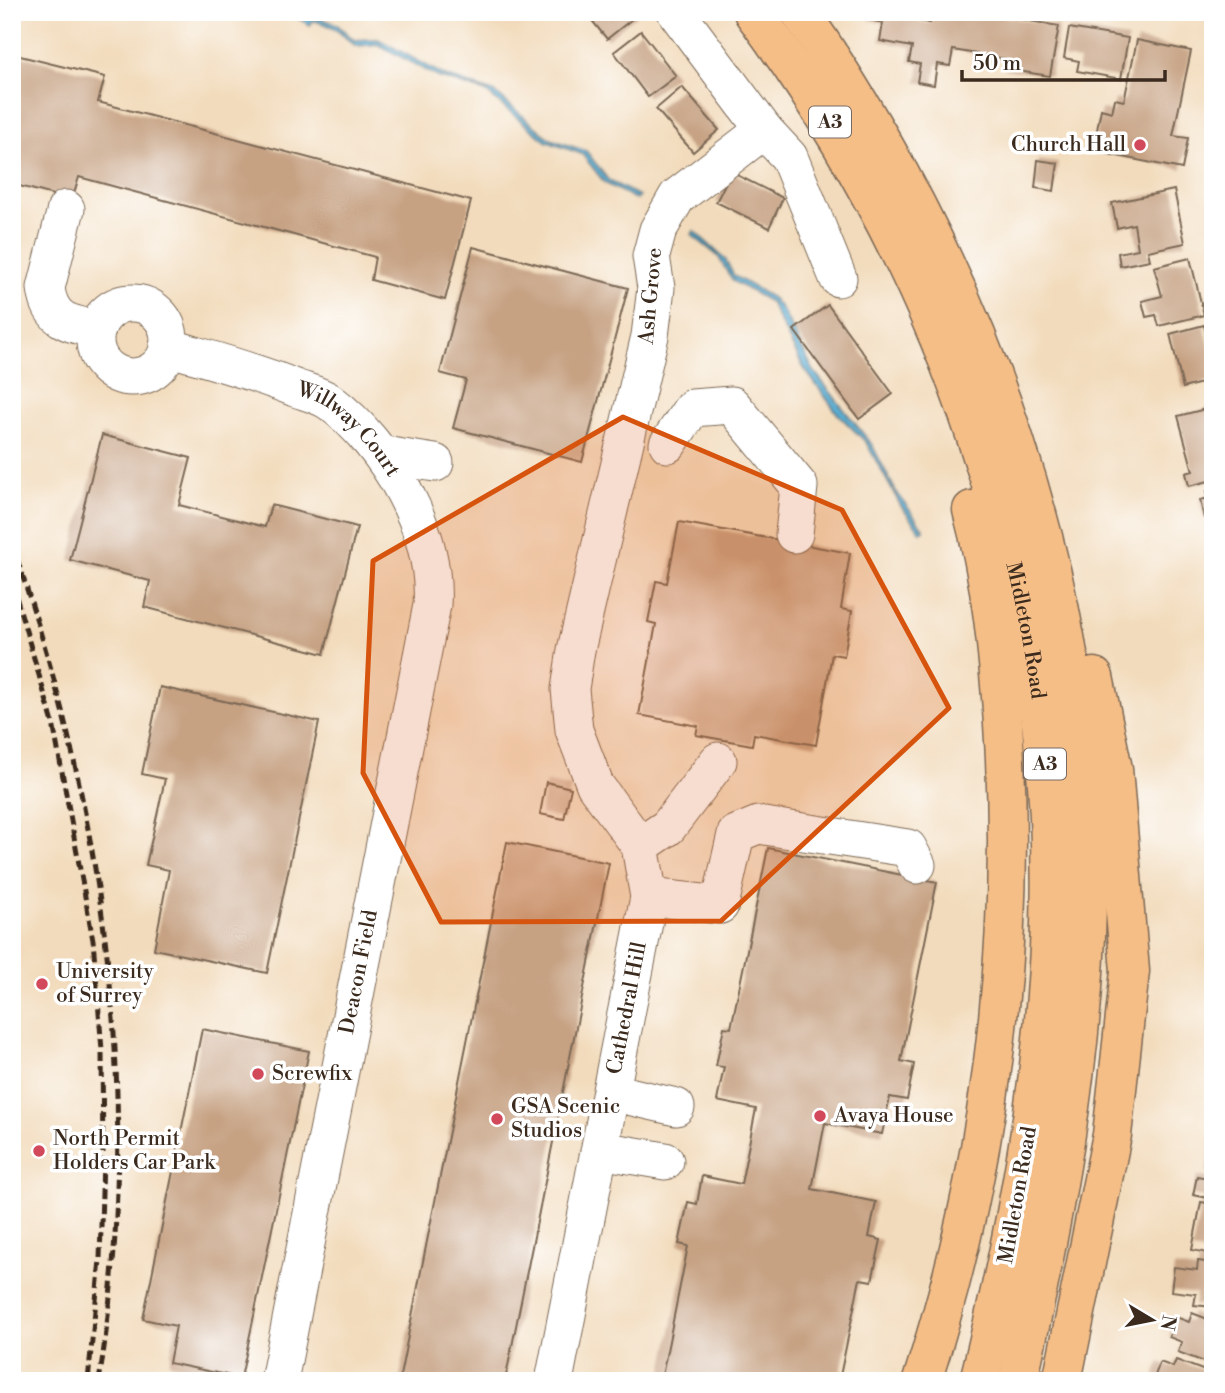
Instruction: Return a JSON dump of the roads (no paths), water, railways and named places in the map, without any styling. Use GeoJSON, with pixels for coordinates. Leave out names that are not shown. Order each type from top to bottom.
{"type":"FeatureCollection","features":[{"type":"Feature","properties":{"kind":"highway","name":"Midleton Road"},"geometry":{"type":"LineString","coordinates":[[753,12],[833,127],[894,239],[957,384],[1003,527],[1028,633],[1046,774],[1050,922],[1042,1030],[1019,1199],[979,1381]]}},
{"type":"Feature","properties":{"kind":"highway","name":"Midleton Road"},"geometry":{"type":"LineString","coordinates":[[800,12],[864,107],[916,202],[950,274],[992,376],[1039,520],[1057,598],[1075,708],[1083,776],[1087,857],[1085,961],[1075,1071],[1045,1259],[1018,1381]]}},
{"type":"Feature","properties":{"kind":"highway"},"geometry":{"type":"LineString","coordinates":[[894,239],[980,539],[997,648],[1007,797],[1002,972],[982,1143],[966,1228],[922,1381]]}},
{"type":"Feature","properties":{"kind":"highway"},"geometry":{"type":"LineString","coordinates":[[1039,520],[1091,666],[1113,769],[1130,945],[1112,1135],[1062,1381]]}},
{"type":"Feature","properties":{"kind":"street"},"geometry":{"type":"LineString","coordinates":[[676,12],[764,130],[789,157],[838,278]]}},
{"type":"Feature","properties":{"kind":"street","name":"Ash Grove"},"geometry":{"type":"LineString","coordinates":[[576,650],[650,336],[656,288],[651,256],[658,230],[677,197],[764,130]]}},
{"type":"Feature","properties":{"kind":"street"},"geometry":{"type":"LineString","coordinates":[[66,209],[46,288],[47,299],[53,310],[67,323],[97,328]]}},
{"type":"Feature","properties":{"kind":"street"},"geometry":{"type":"LineString","coordinates":[[120,305],[145,306],[164,322],[168,347],[157,367],[147,374],[125,377],[114,373],[98,356],[95,345],[97,328],[108,312],[120,305]]}},
{"type":"Feature","properties":{"kind":"street","name":"Willway Court"},"geometry":{"type":"LineString","coordinates":[[168,347],[265,376],[328,401],[384,455],[423,534],[430,563],[432,605]]}},
{"type":"Feature","properties":{"kind":"street"},"geometry":{"type":"LineString","coordinates":[[668,444],[692,408],[732,405],[799,486],[793,534]]}},
{"type":"Feature","properties":{"kind":"street"},"geometry":{"type":"LineString","coordinates":[[384,455],[435,463]]}},
{"type":"Feature","properties":{"kind":"street","name":"Deacon Field"},"geometry":{"type":"LineString","coordinates":[[279,1381],[432,605]]}},
{"type":"Feature","properties":{"kind":"street","name":"Cathedral Hill"},"geometry":{"type":"LineString","coordinates":[[554,1381],[649,897],[640,846],[595,785],[583,761],[574,730],[570,689],[576,650]]}},
{"type":"Feature","properties":{"kind":"street"},"geometry":{"type":"LineString","coordinates":[[640,846],[668,827],[718,761]]}},
{"type":"Feature","properties":{"kind":"street"},"geometry":{"type":"LineString","coordinates":[[649,897],[720,905],[736,834],[758,825],[908,848],[917,865]]}},
{"type":"Feature","properties":{"kind":"street"},"geometry":{"type":"LineString","coordinates":[[611,1093],[676,1107]]}},
{"type":"Feature","properties":{"kind":"street"},"geometry":{"type":"LineString","coordinates":[[600,1150],[665,1161]]}},
{"type":"Feature","properties":{"kind":"water"},"geometry":{"type":"Polygon","coordinates":[[[287,12],[314,12],[318,14],[316,17],[336,24],[354,40],[378,39],[445,76],[495,93],[550,139],[586,151],[609,181],[639,196],[637,200],[605,183],[582,154],[546,141],[486,92],[438,77],[378,44],[356,46],[333,27],[313,20],[310,25],[287,12]]]}},
{"type":"Feature","properties":{"kind":"water"},"geometry":{"type":"Polygon","coordinates":[[[694,231],[725,259],[734,276],[772,298],[782,310],[813,370],[872,445],[895,490],[924,530],[921,532],[901,506],[866,442],[838,414],[804,368],[770,302],[733,281],[718,256],[692,235],[694,231]]]}},
{"type":"Feature","properties":{"kind":"railway"},"geometry":{"type":"LineString","coordinates":[[12,545],[44,646],[71,748],[92,852],[107,958],[116,1064],[117,1170],[112,1276],[99,1381]]}},
{"type":"Feature","properties":{"kind":"railway"},"geometry":{"type":"LineString","coordinates":[[12,583],[53,723],[93,940],[102,1050],[103,1159],[100,1260],[88,1381]]}},
{"type":"Feature","properties":{"kind":"place","name":"Church Hall"},"geometry":{"type":"Point","coordinates":[1140,145]}},
{"type":"Feature","properties":{"kind":"place","name":"University of Surrey"},"geometry":{"type":"Point","coordinates":[42,984]}},
{"type":"Feature","properties":{"kind":"place","name":"Screwfix"},"geometry":{"type":"Point","coordinates":[258,1074]}},
{"type":"Feature","properties":{"kind":"place","name":"Avaya House"},"geometry":{"type":"Point","coordinates":[820,1116]}},
{"type":"Feature","properties":{"kind":"place","name":"GSA Scenic Studios"},"geometry":{"type":"Point","coordinates":[497,1119]}},
{"type":"Feature","properties":{"kind":"place","name":"North Permit Holders Car Park"},"geometry":{"type":"Point","coordinates":[39,1151]}}]}
